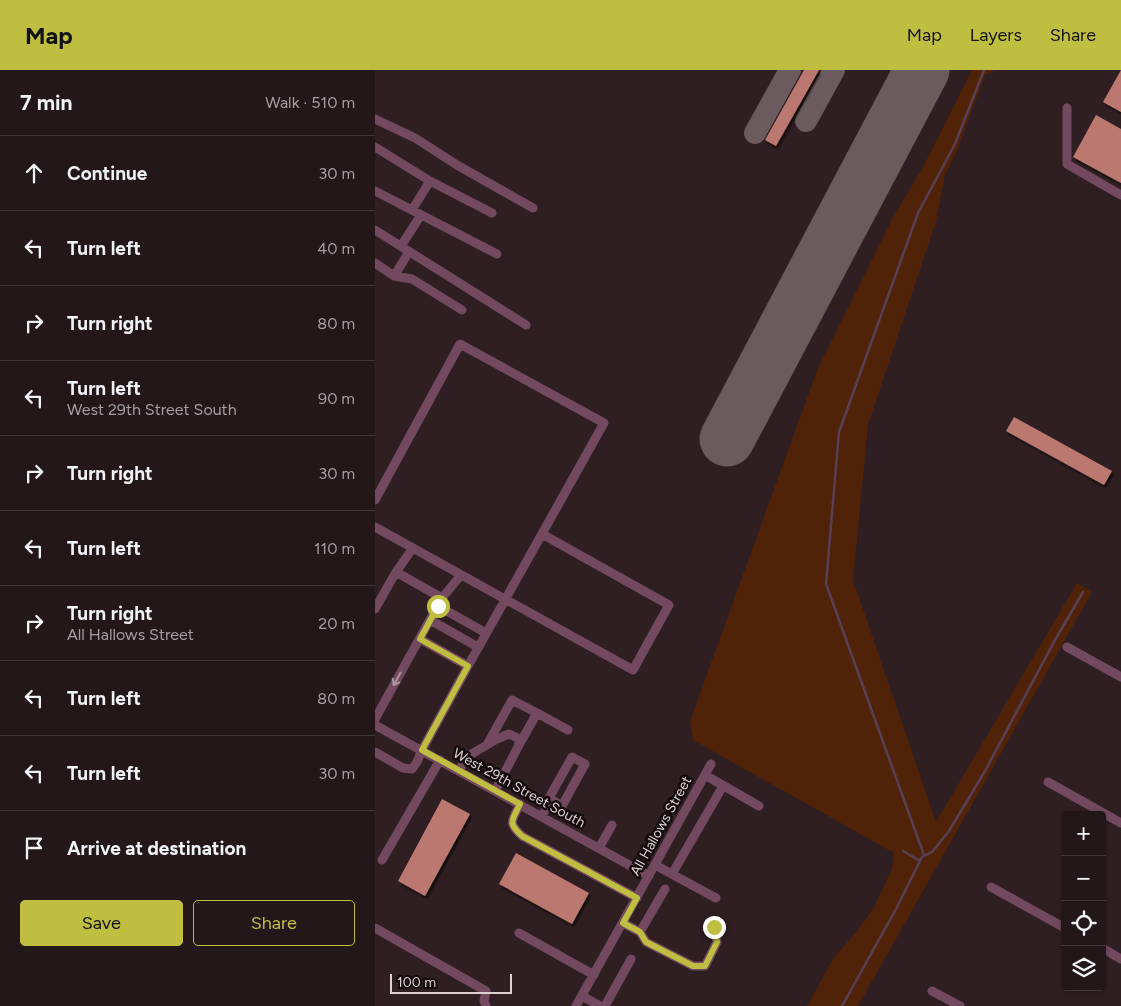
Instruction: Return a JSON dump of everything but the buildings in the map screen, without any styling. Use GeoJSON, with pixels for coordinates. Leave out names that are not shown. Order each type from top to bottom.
{"type":"FeatureCollection","features":[{"type":"Feature","properties":{"kind":"street"},"geometry":{"type":"LineString","coordinates":[[1067,108],[1067,164],[1121,195]]}},
{"type":"Feature","properties":{"kind":"street"},"geometry":{"type":"LineString","coordinates":[[375,119],[415,138],[457,165],[533,208]]}},
{"type":"Feature","properties":{"kind":"street"},"geometry":{"type":"LineString","coordinates":[[375,146],[430,181],[492,213]]}},
{"type":"Feature","properties":{"kind":"street"},"geometry":{"type":"LineString","coordinates":[[412,210],[430,181]]}},
{"type":"Feature","properties":{"kind":"street"},"geometry":{"type":"LineString","coordinates":[[375,191],[497,254]]}},
{"type":"Feature","properties":{"kind":"street"},"geometry":{"type":"LineString","coordinates":[[401,246],[421,215]]}},
{"type":"Feature","properties":{"kind":"street"},"geometry":{"type":"LineString","coordinates":[[375,230],[526,325]]}},
{"type":"Feature","properties":{"kind":"street"},"geometry":{"type":"LineString","coordinates":[[393,276],[409,252]]}},
{"type":"Feature","properties":{"kind":"street"},"geometry":{"type":"LineString","coordinates":[[375,263],[393,276],[412,279],[461,310]]}},
{"type":"Feature","properties":{"kind":"street"},"geometry":{"type":"LineString","coordinates":[[375,500],[460,344],[604,423],[486,632],[417,762],[412,769],[403,768],[375,752]]}},
{"type":"Feature","properties":{"kind":"street"},"geometry":{"type":"LineString","coordinates":[[375,527],[633,670],[669,605],[542,534]]}},
{"type":"Feature","properties":{"kind":"street"},"geometry":{"type":"LineString","coordinates":[[375,609],[396,572],[413,548]]}},
{"type":"Feature","properties":{"kind":"street"},"geometry":{"type":"LineString","coordinates":[[396,572],[486,632]]}},
{"type":"Feature","properties":{"kind":"street"},"geometry":{"type":"LineString","coordinates":[[375,719],[440,602],[461,575]]}},
{"type":"Feature","properties":{"kind":"street"},"geometry":{"type":"LineString","coordinates":[[430,620],[478,647]]}},
{"type":"Feature","properties":{"kind":"street"},"geometry":{"type":"LineString","coordinates":[[420,639],[468,666]]}},
{"type":"Feature","properties":{"kind":"street"},"geometry":{"type":"LineString","coordinates":[[1067,647],[1121,677]]}},
{"type":"Feature","properties":{"kind":"street"},"geometry":{"type":"LineString","coordinates":[[375,698],[384,702]]}},
{"type":"Feature","properties":{"kind":"street"},"geometry":{"type":"LineString","coordinates":[[488,744],[512,700],[568,730]]}},
{"type":"Feature","properties":{"kind":"street"},"geometry":{"type":"LineString","coordinates":[[495,791],[537,713]]}},
{"type":"Feature","properties":{"kind":"street","name":"West 29th Street South"},"geometry":{"type":"LineString","coordinates":[[375,725],[649,876]]}},
{"type":"Feature","properties":{"kind":"street"},"geometry":{"type":"LineString","coordinates":[[459,770],[465,758],[509,734],[518,738],[519,745]]}},
{"type":"Feature","properties":{"kind":"street"},"geometry":{"type":"LineString","coordinates":[[542,816],[551,799],[549,798],[572,757],[585,764],[563,806],[551,799]]}},
{"type":"Feature","properties":{"kind":"street"},"geometry":{"type":"LineString","coordinates":[[382,860],[439,760]]}},
{"type":"Feature","properties":{"kind":"street","name":"All Hallows Street"},"geometry":{"type":"LineString","coordinates":[[576,1006],[711,764]]}},
{"type":"Feature","properties":{"kind":"street"},"geometry":{"type":"LineString","coordinates":[[705,775],[759,806]]}},
{"type":"Feature","properties":{"kind":"street"},"geometry":{"type":"LineString","coordinates":[[1048,782],[1121,822]]}},
{"type":"Feature","properties":{"kind":"street"},"geometry":{"type":"LineString","coordinates":[[671,874],[723,786]]}},
{"type":"Feature","properties":{"kind":"street"},"geometry":{"type":"LineString","coordinates":[[520,804],[511,822],[513,828],[522,836],[637,898]]}},
{"type":"Feature","properties":{"kind":"street"},"geometry":{"type":"LineString","coordinates":[[599,848],[612,825]]}},
{"type":"Feature","properties":{"kind":"street"},"geometry":{"type":"LineString","coordinates":[[655,865],[716,898]]}},
{"type":"Feature","properties":{"kind":"street"},"geometry":{"type":"LineString","coordinates":[[991,887],[1061,926]]}},
{"type":"Feature","properties":{"kind":"street"},"geometry":{"type":"LineString","coordinates":[[640,932],[665,889]]}},
{"type":"Feature","properties":{"kind":"street"},"geometry":{"type":"LineString","coordinates":[[623,923],[640,932],[646,942],[693,966],[705,966],[717,942],[714,927],[709,922]]}},
{"type":"Feature","properties":{"kind":"street"},"geometry":{"type":"LineString","coordinates":[[375,928],[486,991],[483,1004]]}},
{"type":"Feature","properties":{"kind":"street"},"geometry":{"type":"LineString","coordinates":[[519,933],[594,975]]}},
{"type":"Feature","properties":{"kind":"street"},"geometry":{"type":"LineString","coordinates":[[1106,950],[1121,959]]}},
{"type":"Feature","properties":{"kind":"street"},"geometry":{"type":"LineString","coordinates":[[605,1006],[631,960]]}},
{"type":"Feature","properties":{"kind":"street"},"geometry":{"type":"LineString","coordinates":[[932,990],[961,1006]]}},
{"type":"Feature","properties":{"kind":"street"},"geometry":{"type":"LineString","coordinates":[[582,996],[600,1006]]}},
{"type":"Feature","properties":{"kind":"shaded area"},"geometry":{"type":"Polygon","coordinates":[[[972,70],[995,70],[985,75],[957,151],[945,174],[936,222],[868,425],[853,580],[936,822],[1077,583],[1092,592],[858,1006],[807,1006],[833,959],[873,909],[892,869],[894,853],[693,740],[690,721],[818,368],[893,217],[922,169],[972,70]]]}},
{"type":"Feature","properties":{"kind":"waterway"},"geometry":{"type":"LineString","coordinates":[[924,855],[826,584],[839,432],[918,213],[955,144],[984,70]]}},
{"type":"Feature","properties":{"kind":"waterway"},"geometry":{"type":"LineString","coordinates":[[842,1006],[896,909],[922,857],[932,852],[949,831],[985,771],[1055,640],[1083,592]]}},
{"type":"Feature","properties":{"kind":"waterway"},"geometry":{"type":"LineString","coordinates":[[903,851],[920,861]]}},
{"type":"Feature","properties":{"kind":"taxiway"},"geometry":{"type":"LineString","coordinates":[[755,133],[790,70]]}},
{"type":"Feature","properties":{"kind":"taxiway"},"geometry":{"type":"LineString","coordinates":[[806,121],[834,70]]}},
{"type":"Feature","properties":{"kind":"runway"},"geometry":{"type":"LineString","coordinates":[[727,439],[922,70]]}},
{"type":"Feature","properties":{"kind":"route"},"geometry":{"type":"LineString","coordinates":[[438,606],[420,639],[468,666],[422,750],[520,804],[511,822],[513,828],[522,836],[637,898],[623,923],[640,932],[646,942],[693,966],[705,966],[711,958],[717,942],[714,927]]}}]}
